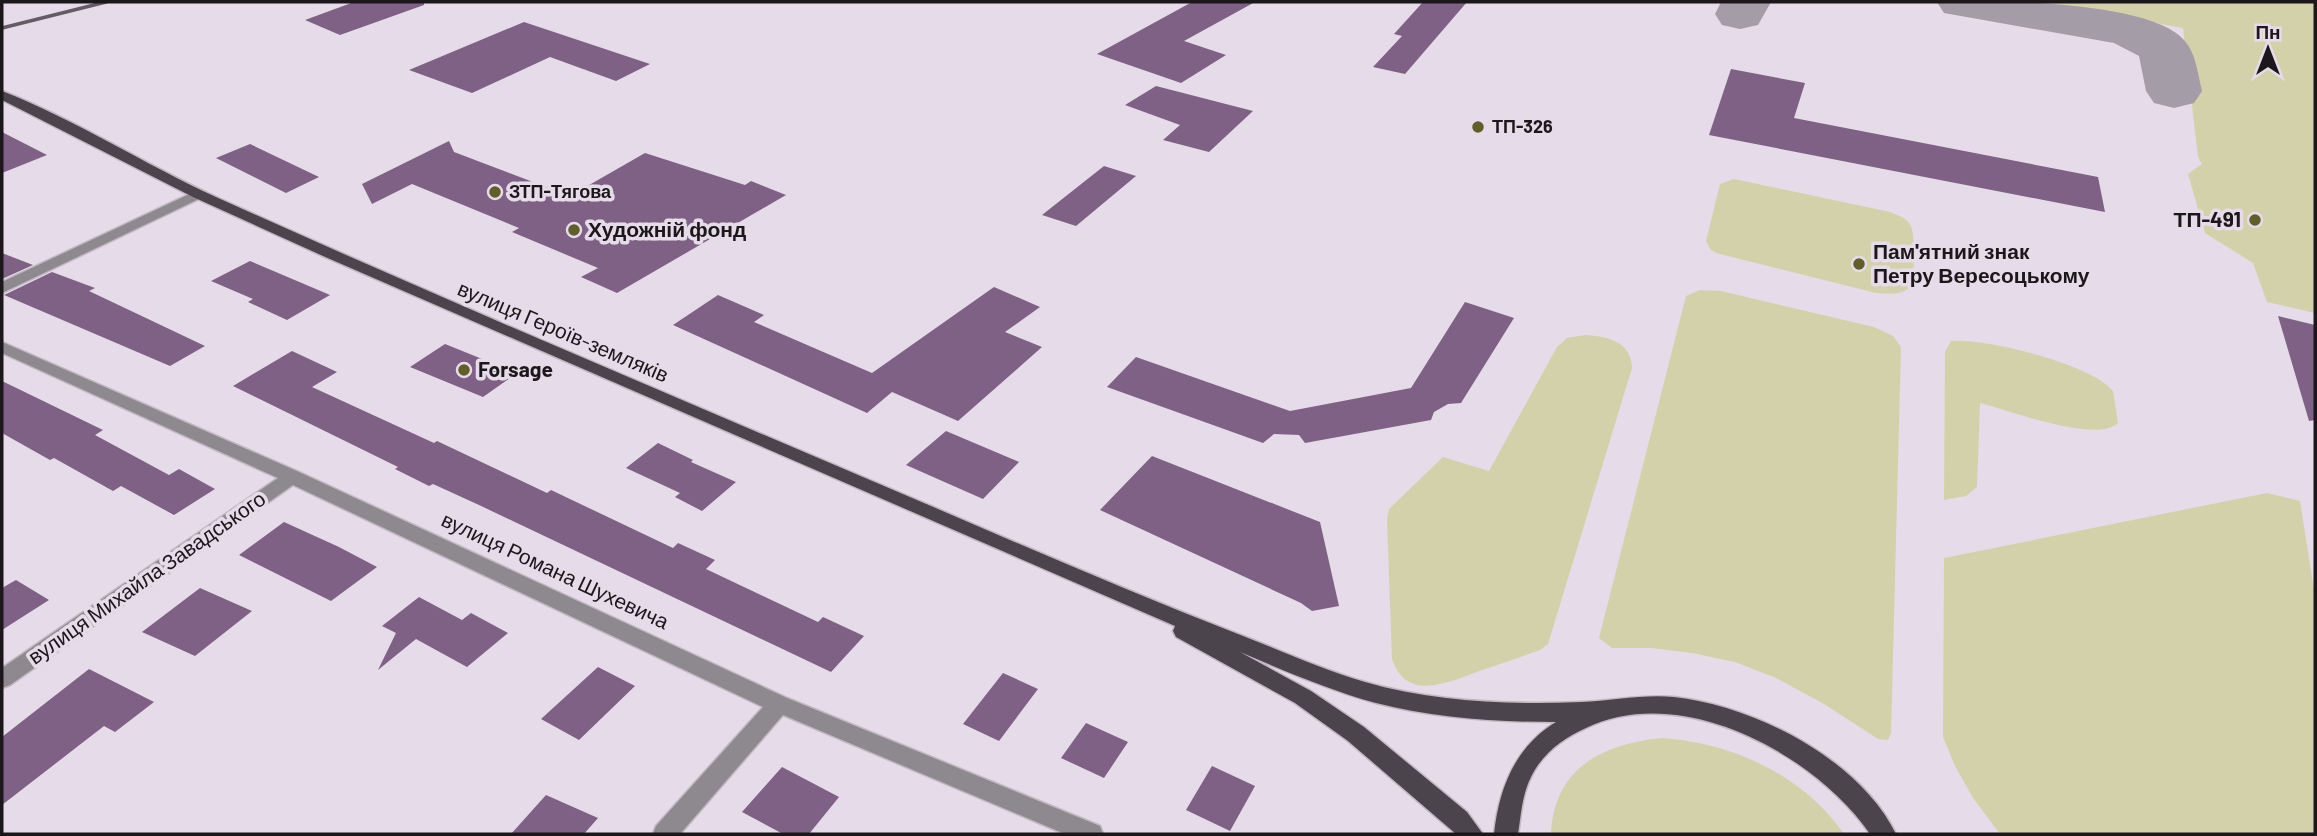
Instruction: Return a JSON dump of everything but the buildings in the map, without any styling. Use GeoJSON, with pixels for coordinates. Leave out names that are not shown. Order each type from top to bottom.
{"type":"FeatureCollection","features":[{"type":"Feature","properties":{"kind":"main road","name":"вулиця Героїв-земляків"},"geometry":{"type":"LineString","coordinates":[[2,94],[198,194],[328,253],[1115,594]]}},
{"type":"Feature","properties":{"kind":"main road"},"geometry":{"type":"LineString","coordinates":[[1115,594],[1318,674],[1373,693],[1419,703],[1520,712],[1600,711],[1638,705],[1680,706],[1723,716],[1767,733],[1818,766],[1846,789],[1883,831]]}},
{"type":"Feature","properties":{"kind":"main road"},"geometry":{"type":"LineString","coordinates":[[1115,594],[1303,697],[1356,734],[1459,820],[1471,834]]}},
{"type":"Feature","properties":{"kind":"main road"},"geometry":{"type":"LineString","coordinates":[[1506,834],[1512,790],[1531,754],[1561,727],[1600,711]]}},
{"type":"Feature","properties":{"kind":"street"},"geometry":{"type":"LineString","coordinates":[[2,288],[198,194]]}},
{"type":"Feature","properties":{"kind":"street","name":"вулиця Романа Шухевича"},"geometry":{"type":"LineString","coordinates":[[2,347],[292,477],[779,704],[1091,834]]}},
{"type":"Feature","properties":{"kind":"street","name":"вулиця Михайла Завадського"},"geometry":{"type":"LineString","coordinates":[[2,679],[292,477]]}},
{"type":"Feature","properties":{"kind":"street"},"geometry":{"type":"LineString","coordinates":[[665,834],[779,704]]}},
{"type":"Feature","properties":{"kind":"shaded area"},"geometry":{"type":"Polygon","coordinates":[[[2030,2],[2315,2],[2315,313],[2267,302],[2253,263],[2205,233],[2188,174],[2202,164],[2198,157],[2183,28],[2030,2]]]}},
{"type":"Feature","properties":{"kind":"shaded area"},"geometry":{"type":"Polygon","coordinates":[[[1734,179],[1890,212],[1903,218],[1909,223],[1913,234],[1913,284],[1901,292],[1876,293],[1716,253],[1706,241],[1720,184],[1734,179]]]}},
{"type":"Feature","properties":{"kind":"shaded area"},"geometry":{"type":"Polygon","coordinates":[[[1700,290],[1721,291],[1874,327],[1893,336],[1901,347],[1891,733],[1888,740],[1878,739],[1824,704],[1776,678],[1735,662],[1651,648],[1612,648],[1599,638],[1686,296],[1700,290]]]}},
{"type":"Feature","properties":{"kind":"shaded area"},"geometry":{"type":"Polygon","coordinates":[[[1585,335],[1610,339],[1623,346],[1631,359],[1632,368],[1548,644],[1540,650],[1444,683],[1431,686],[1408,681],[1399,673],[1392,659],[1387,520],[1389,509],[1443,457],[1489,471],[1557,347],[1567,338],[1585,335]]]}},
{"type":"Feature","properties":{"kind":"shaded area"},"geometry":{"type":"Polygon","coordinates":[[[1951,341],[2012,348],[2084,371],[2113,391],[2118,423],[2091,430],[2072,428],[1980,403],[1977,487],[1966,496],[1944,500],[1945,352],[1951,341]]]}},
{"type":"Feature","properties":{"kind":"shaded area"},"geometry":{"type":"Polygon","coordinates":[[[2267,493],[2300,501],[2315,596],[2315,834],[2000,834],[1973,798],[1943,737],[1944,558],[2267,493]]]}},
{"type":"Feature","properties":{"kind":"shaded area"},"geometry":{"type":"Polygon","coordinates":[[[1662,738],[1715,747],[1764,766],[1808,795],[1844,834],[1551,834],[1554,811],[1561,792],[1585,764],[1620,746],[1662,738]]]}},
{"type":"Feature","properties":{"kind":"taxiway"},"geometry":{"type":"LineString","coordinates":[[1740,14],[1746,2]]}},
{"type":"Feature","properties":{"kind":"taxiway"},"geometry":{"type":"LineString","coordinates":[[1962,2],[2127,30],[2152,40],[2165,50],[2174,91]]}},
{"type":"Feature","properties":{"kind":"railway"},"geometry":{"type":"LineString","coordinates":[[2,28],[106,2]]}},
{"type":"Feature","properties":{"kind":"place","name":"ТП-326"},"geometry":{"type":"Point","coordinates":[1478,127]}},
{"type":"Feature","properties":{"kind":"place","name":"ЗТП-Тягова"},"geometry":{"type":"Point","coordinates":[495,192]}},
{"type":"Feature","properties":{"kind":"place","name":"ТП-491"},"geometry":{"type":"Point","coordinates":[2255,220]}},
{"type":"Feature","properties":{"kind":"place","name":"Художній фонд"},"geometry":{"type":"Point","coordinates":[574,230]}},
{"type":"Feature","properties":{"kind":"place","name":"Пам'ятний знак Петру Вересоцькому"},"geometry":{"type":"Point","coordinates":[1859,264]}},
{"type":"Feature","properties":{"kind":"place","name":"Forsage"},"geometry":{"type":"Point","coordinates":[464,370]}}]}
